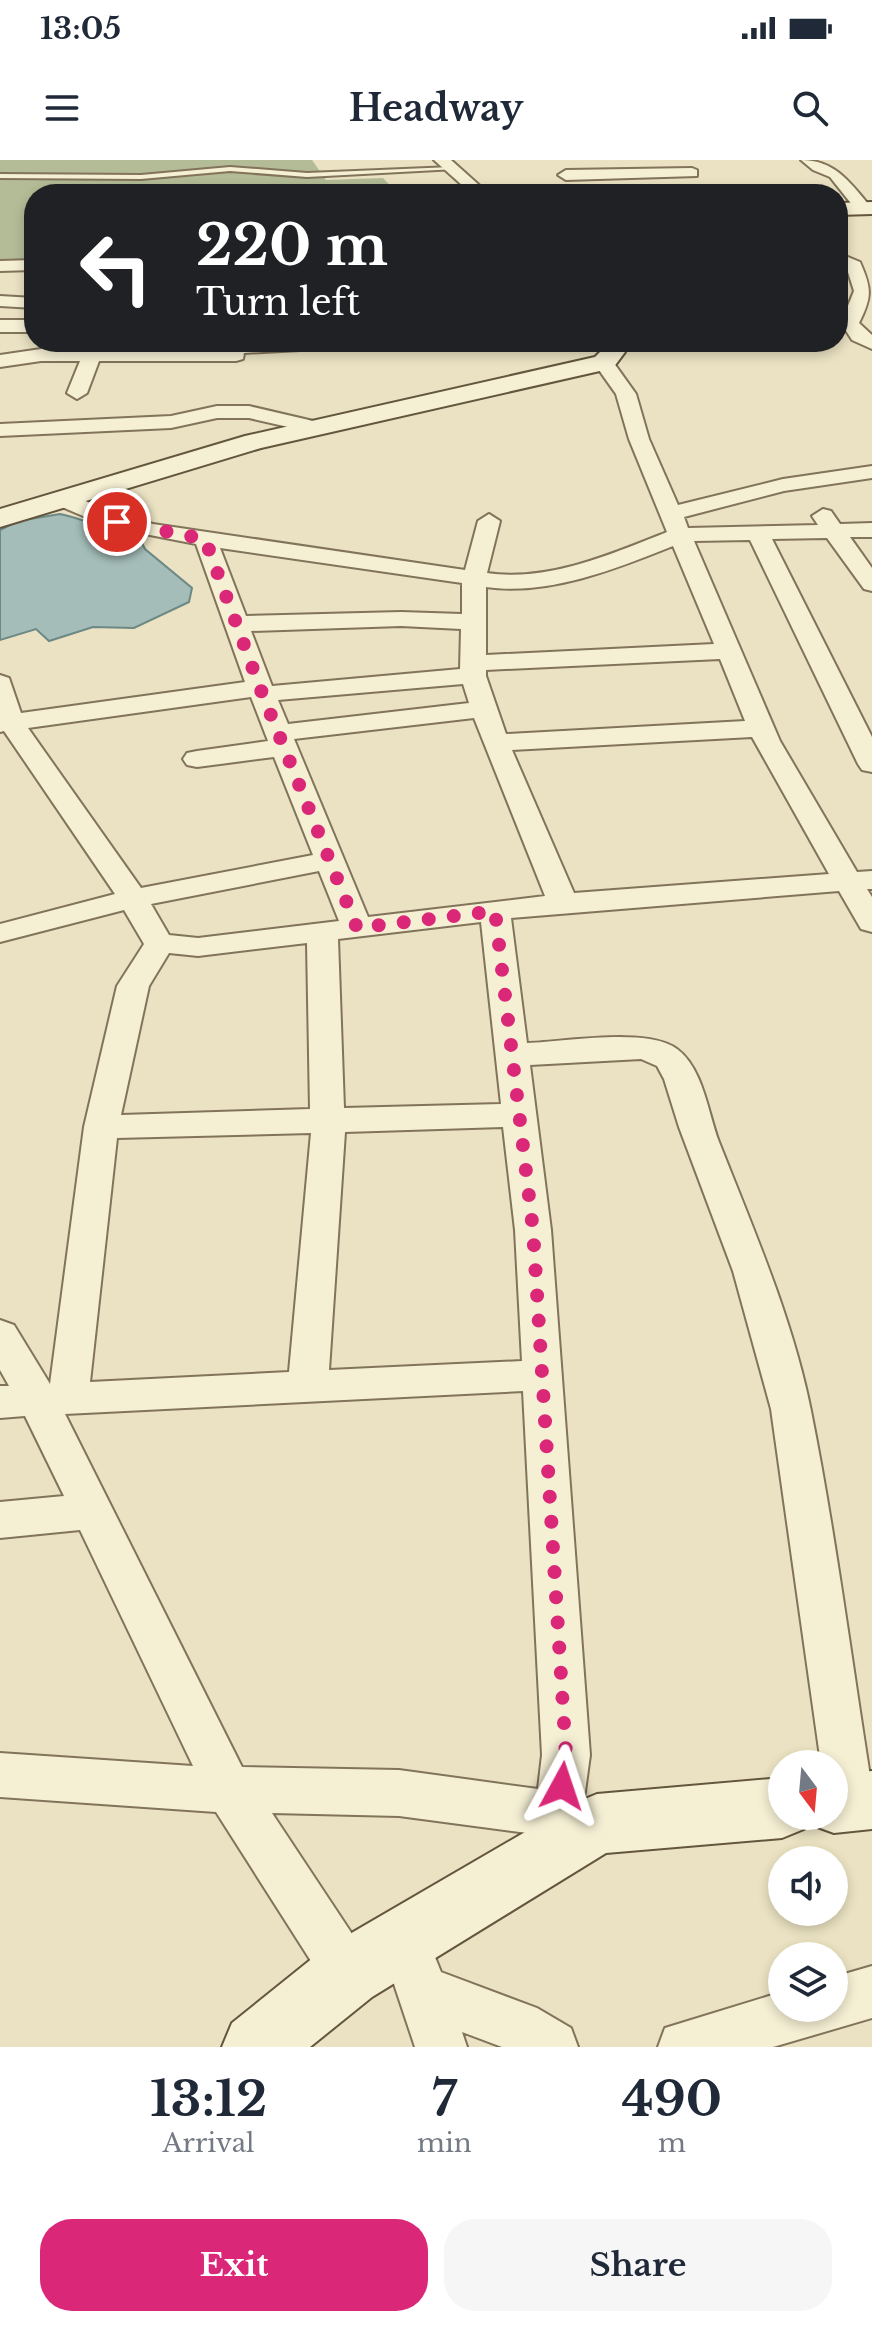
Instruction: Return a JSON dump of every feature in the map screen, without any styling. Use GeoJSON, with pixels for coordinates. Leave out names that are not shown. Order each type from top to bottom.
{"type":"FeatureCollection","features":[{"type":"Feature","properties":{"kind":"main road"},"geometry":{"type":"LineString","coordinates":[[848,209],[868,208]]}},
{"type":"Feature","properties":{"kind":"main road"},"geometry":{"type":"LineString","coordinates":[[0,518],[254,442],[319,428],[607,352]]}},
{"type":"Feature","properties":{"kind":"main road"},"geometry":{"type":"LineString","coordinates":[[256,2047],[348,1973],[413,1964],[578,1820],[768,1809]]}},
{"type":"Feature","properties":{"kind":"street"},"geometry":{"type":"LineString","coordinates":[[809,160],[835,174],[845,184]]}},
{"type":"Feature","properties":{"kind":"street"},"geometry":{"type":"LineString","coordinates":[[447,164],[470,184]]}},
{"type":"Feature","properties":{"kind":"street"},"geometry":{"type":"LineString","coordinates":[[566,175],[696,166]]}},
{"type":"Feature","properties":{"kind":"street"},"geometry":{"type":"LineString","coordinates":[[848,187],[868,208]]}},
{"type":"Feature","properties":{"kind":"street"},"geometry":{"type":"LineString","coordinates":[[848,263],[854,266],[865,293],[861,310],[850,323],[870,342]]}},
{"type":"Feature","properties":{"kind":"street"},"geometry":{"type":"LineString","coordinates":[[0,266],[24,265]]}},
{"type":"Feature","properties":{"kind":"street"},"geometry":{"type":"LineString","coordinates":[[0,301],[24,302]]}},
{"type":"Feature","properties":{"kind":"street"},"geometry":{"type":"LineString","coordinates":[[0,326],[24,326]]}},
{"type":"Feature","properties":{"kind":"street"},"geometry":{"type":"LineString","coordinates":[[0,361],[64,352]]}},
{"type":"Feature","properties":{"kind":"street"},"geometry":{"type":"LineString","coordinates":[[77,393],[93,352]]}},
{"type":"Feature","properties":{"kind":"street"},"geometry":{"type":"LineString","coordinates":[[176,352],[236,355]]}},
{"type":"Feature","properties":{"kind":"street"},"geometry":{"type":"LineString","coordinates":[[607,352],[626,394],[639,439],[762,728],[860,881],[872,923]]}},
{"type":"Feature","properties":{"kind":"street"},"geometry":{"type":"LineString","coordinates":[[0,430],[171,422],[217,412],[249,412],[319,428]]}},
{"type":"Feature","properties":{"kind":"street"},"geometry":{"type":"LineString","coordinates":[[63,499],[117,522],[205,539],[502,582],[543,579],[621,559],[676,524],[783,485],[872,472]]}},
{"type":"Feature","properties":{"kind":"street"},"geometry":{"type":"LineString","coordinates":[[783,485],[808,499],[834,529],[872,584]]}},
{"type":"Feature","properties":{"kind":"street"},"geometry":{"type":"LineString","coordinates":[[489,521],[474,578],[473,670],[496,743],[563,903]]}},
{"type":"Feature","properties":{"kind":"street"},"geometry":{"type":"LineString","coordinates":[[676,524],[757,532],[872,530]]}},
{"type":"Feature","properties":{"kind":"street"},"geometry":{"type":"LineString","coordinates":[[757,532],[872,764]]}},
{"type":"Feature","properties":{"kind":"street"},"geometry":{"type":"LineString","coordinates":[[205,539],[357,928]]}},
{"type":"Feature","properties":{"kind":"street"},"geometry":{"type":"LineString","coordinates":[[237,624],[401,619],[473,622]]}},
{"type":"Feature","properties":{"kind":"street"},"geometry":{"type":"LineString","coordinates":[[5,722],[262,691],[473,670],[729,651]]}},
{"type":"Feature","properties":{"kind":"street"},"geometry":{"type":"LineString","coordinates":[[0,683],[5,722],[133,898],[150,932],[160,943],[198,947],[563,903],[860,881]]}},
{"type":"Feature","properties":{"kind":"street"},"geometry":{"type":"LineString","coordinates":[[197,759],[282,740],[483,709]]}},
{"type":"Feature","properties":{"kind":"street"},"geometry":{"type":"LineString","coordinates":[[496,743],[762,728]]}},
{"type":"Feature","properties":{"kind":"street"},"geometry":{"type":"LineString","coordinates":[[0,903],[7,932],[133,898],[330,860]]}},
{"type":"Feature","properties":{"kind":"street"},"geometry":{"type":"LineString","coordinates":[[0,1775],[229,1790],[399,1793],[578,1820],[566,1755],[533,1230],[495,911]]}},
{"type":"Feature","properties":{"kind":"street"},"geometry":{"type":"LineString","coordinates":[[308,1386],[328,1120],[322,932]]}},
{"type":"Feature","properties":{"kind":"street"},"geometry":{"type":"LineString","coordinates":[[35,1400],[133,986],[160,943]]}},
{"type":"Feature","properties":{"kind":"street"},"geometry":{"type":"LineString","coordinates":[[512,1055],[641,1048],[659,1052],[669,1059],[681,1079],[696,1127],[752,1271],[791,1409],[852,1802]]}},
{"type":"Feature","properties":{"kind":"street"},"geometry":{"type":"LineString","coordinates":[[101,1127],[520,1115]]}},
{"type":"Feature","properties":{"kind":"street"},"geometry":{"type":"LineString","coordinates":[[0,1335],[93,1511],[229,1790],[348,1973]]}},
{"type":"Feature","properties":{"kind":"street"},"geometry":{"type":"LineString","coordinates":[[35,1400],[542,1375]]}},
{"type":"Feature","properties":{"kind":"street"},"geometry":{"type":"LineString","coordinates":[[0,1520],[93,1511]]}},
{"type":"Feature","properties":{"kind":"street"},"geometry":{"type":"LineString","coordinates":[[413,1964],[441,2047]]}},
{"type":"Feature","properties":{"kind":"street"},"geometry":{"type":"LineString","coordinates":[[413,1964],[552,2047]]}},
{"type":"Feature","properties":{"kind":"street"},"geometry":{"type":"LineString","coordinates":[[848,1999],[872,1992]]}},
{"type":"Feature","properties":{"kind":"street"},"geometry":{"type":"LineString","coordinates":[[684,2047],[769,2022]]}},
{"type":"Feature","properties":{"kind":"lane"},"geometry":{"type":"LineString","coordinates":[[0,176],[141,177],[230,169],[307,175],[447,164]]}},
{"type":"Feature","properties":{"kind":"green space"},"geometry":{"type":"Polygon","coordinates":[[[0,160],[312,160],[326,180],[383,178],[389,184],[24,184],[24,262],[0,263],[0,160]]]}},
{"type":"Feature","properties":{"kind":"water"},"geometry":{"type":"Polygon","coordinates":[[[60,514],[141,541],[145,549],[192,588],[189,602],[134,628],[93,627],[49,641],[36,629],[0,640],[0,530],[18,521],[60,514]]]}},
{"type":"Feature","properties":{"kind":"route"},"geometry":{"type":"LineString","coordinates":[[117,522],[205,539],[260,688],[357,928],[495,911],[533,1230],[566,1755],[562,1786]]}}]}
